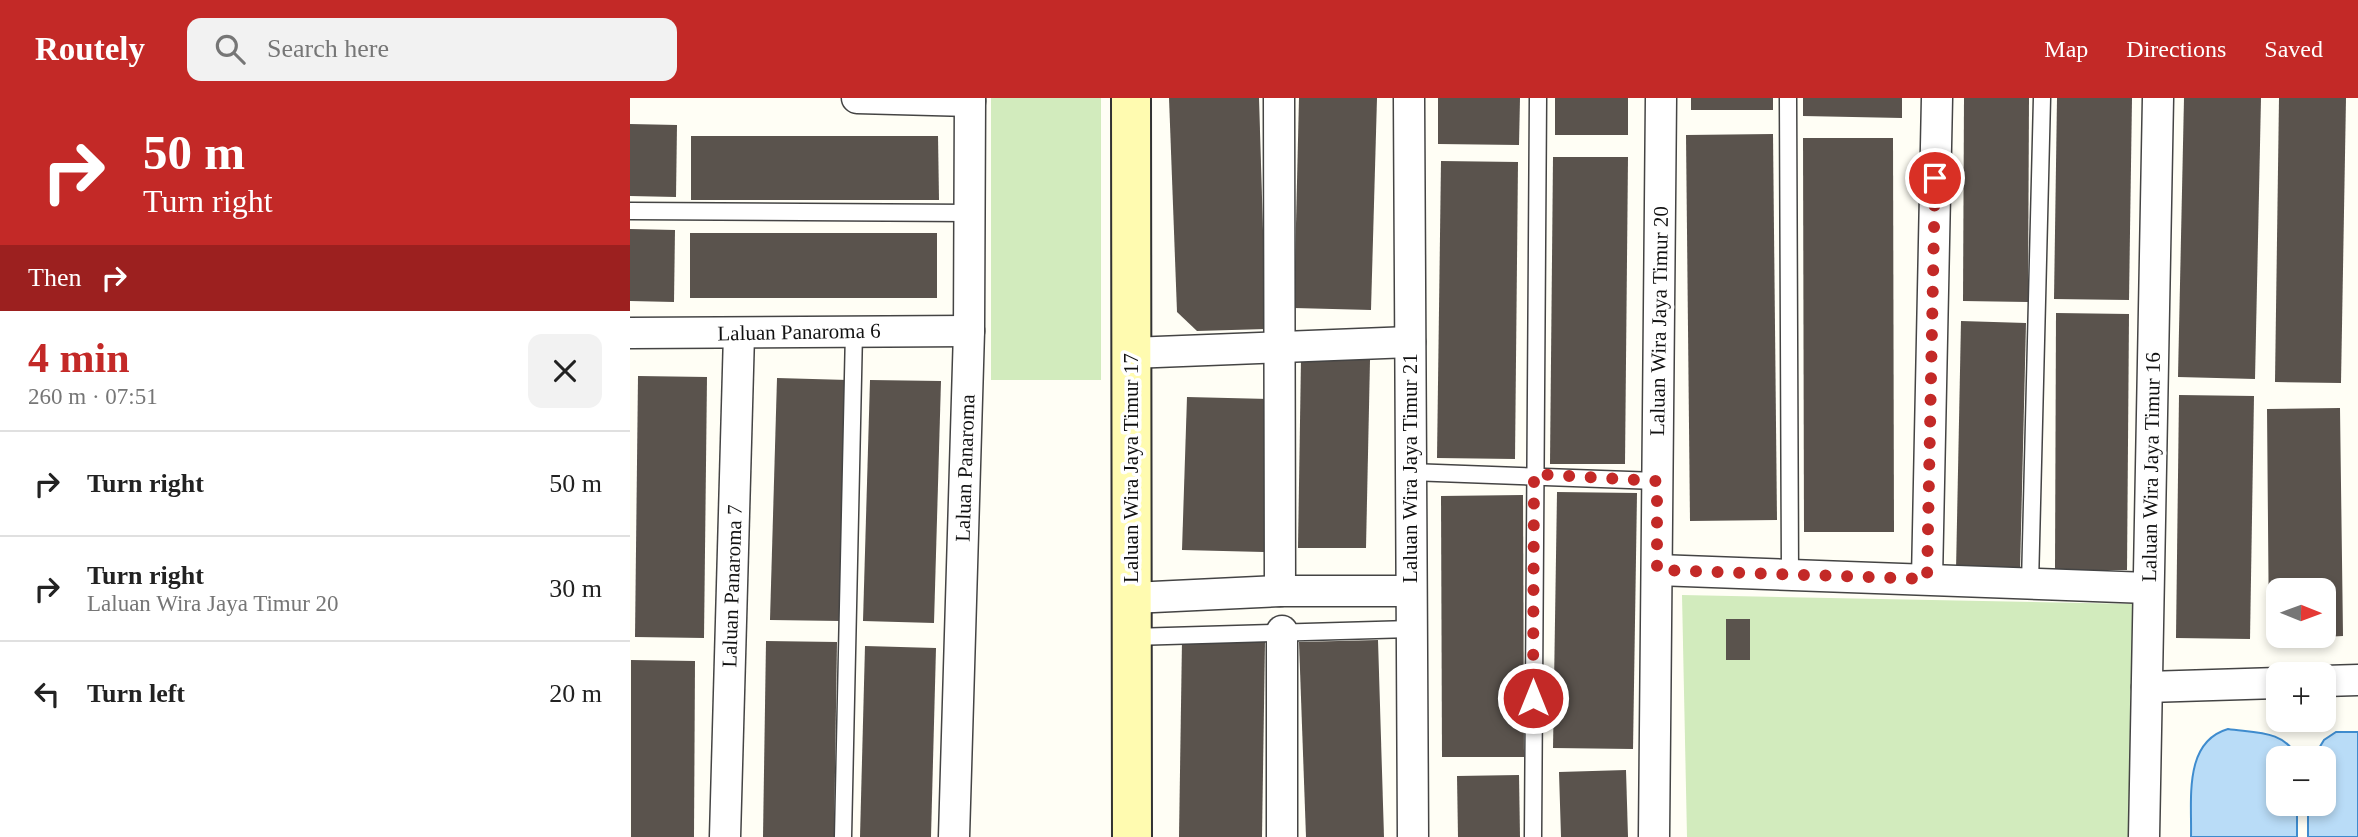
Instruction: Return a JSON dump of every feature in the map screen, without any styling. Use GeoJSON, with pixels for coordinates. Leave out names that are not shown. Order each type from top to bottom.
{"type":"FeatureCollection","features":[{"type":"Feature","properties":{"kind":"street"},"geometry":{"type":"LineString","coordinates":[[859,98],[970,100]]}},
{"type":"Feature","properties":{"kind":"street","name":"Laluan Wira Jaya Timur 17"},"geometry":{"type":"LineString","coordinates":[[1131,98],[1132,837]]}},
{"type":"Feature","properties":{"kind":"street"},"geometry":{"type":"LineString","coordinates":[[1279,98],[1280,591]]}},
{"type":"Feature","properties":{"kind":"street","name":"Laluan Wira Jaya Timur 21"},"geometry":{"type":"LineString","coordinates":[[1409,98],[1413,837]]}},
{"type":"Feature","properties":{"kind":"street","name":"Laluan Wira Jaya Timur 20"},"geometry":{"type":"LineString","coordinates":[[1654,837],[1661,98]]}},
{"type":"Feature","properties":{"kind":"street"},"geometry":{"type":"LineString","coordinates":[[1927,579],[1937,98]]}},
{"type":"Feature","properties":{"kind":"street","name":"Laluan Wira Jaya Timur 16"},"geometry":{"type":"LineString","coordinates":[[2144,837],[2158,98]]}},
{"type":"Feature","properties":{"kind":"street","name":"Laluan Panaroma"},"geometry":{"type":"LineString","coordinates":[[954,837],[969,331],[970,100]]}},
{"type":"Feature","properties":{"kind":"street","name":"Laluan Panaroma 6"},"geometry":{"type":"LineString","coordinates":[[630,333],[969,331]]}},
{"type":"Feature","properties":{"kind":"street","name":"Laluan Panaroma 7"},"geometry":{"type":"LineString","coordinates":[[724,837],[739,334]]}},
{"type":"Feature","properties":{"kind":"street"},"geometry":{"type":"LineString","coordinates":[[1131,353],[1410,342]]}},
{"type":"Feature","properties":{"kind":"street"},"geometry":{"type":"LineString","coordinates":[[1657,570],[2148,588]]}},
{"type":"Feature","properties":{"kind":"street"},"geometry":{"type":"LineString","coordinates":[[1132,598],[1280,591],[1411,591]]}},
{"type":"Feature","properties":{"kind":"street"},"geometry":{"type":"LineString","coordinates":[[1282,631],[1282,837]]}},
{"type":"Feature","properties":{"kind":"street"},"geometry":{"type":"LineString","coordinates":[[2336,681],[2358,680]]}},
{"type":"Feature","properties":{"kind":"street"},"geometry":{"type":"LineString","coordinates":[[2147,687],[2266,683]]}},
{"type":"Feature","properties":{"kind":"lane"},"geometry":{"type":"LineString","coordinates":[[1533,837],[1538,98]]}},
{"type":"Feature","properties":{"kind":"lane"},"geometry":{"type":"LineString","coordinates":[[1788,98],[1790,575]]}},
{"type":"Feature","properties":{"kind":"lane"},"geometry":{"type":"LineString","coordinates":[[2030,583],[2042,98]]}},
{"type":"Feature","properties":{"kind":"lane"},"geometry":{"type":"LineString","coordinates":[[630,211],[971,214]]}},
{"type":"Feature","properties":{"kind":"lane"},"geometry":{"type":"LineString","coordinates":[[843,837],[854,331]]}},
{"type":"Feature","properties":{"kind":"lane"},"geometry":{"type":"LineString","coordinates":[[1410,472],[1534,474],[1657,481]]}},
{"type":"Feature","properties":{"kind":"lane"},"geometry":{"type":"LineString","coordinates":[[1132,637],[1411,629]]}},
{"type":"Feature","properties":{"kind":"green space"},"geometry":{"type":"Polygon","coordinates":[[[991,98],[1101,98],[1101,380],[991,380],[991,98]]]}},
{"type":"Feature","properties":{"kind":"green space"},"geometry":{"type":"Polygon","coordinates":[[[1682,595],[2136,604],[2128,837],[1687,837],[1682,595]]]}},
{"type":"Feature","properties":{"kind":"water"},"geometry":{"type":"Polygon","coordinates":[[[2228,729],[2268,734],[2289,746],[2266,746],[2266,816],[2297,816],[2297,837],[2191,837],[2193,774],[2203,746],[2228,729]]]}},
{"type":"Feature","properties":{"kind":"water"},"geometry":{"type":"Polygon","coordinates":[[[2336,732],[2358,732],[2358,837],[2308,837],[2308,816],[2336,816],[2336,746],[2320,746],[2336,732]]]}},
{"type":"Feature","properties":{"kind":"building"},"geometry":{"type":"Polygon","coordinates":[[[1169,98],[1259,98],[1266,329],[1197,331],[1177,312],[1169,98]]]}},
{"type":"Feature","properties":{"kind":"building"},"geometry":{"type":"Polygon","coordinates":[[[1299,98],[1377,98],[1371,310],[1294,308],[1299,98]]]}},
{"type":"Feature","properties":{"kind":"building"},"geometry":{"type":"Polygon","coordinates":[[[1438,98],[1520,98],[1519,145],[1438,144],[1438,98]]]}},
{"type":"Feature","properties":{"kind":"building"},"geometry":{"type":"Polygon","coordinates":[[[1555,98],[1628,98],[1628,135],[1555,135],[1555,98]]]}},
{"type":"Feature","properties":{"kind":"building"},"geometry":{"type":"Polygon","coordinates":[[[1691,98],[1773,98],[1773,110],[1691,110],[1691,98]]]}},
{"type":"Feature","properties":{"kind":"building"},"geometry":{"type":"Polygon","coordinates":[[[1803,98],[1902,98],[1902,118],[1803,116],[1803,98]]]}},
{"type":"Feature","properties":{"kind":"building"},"geometry":{"type":"Polygon","coordinates":[[[1964,98],[2029,98],[2028,302],[1963,301],[1964,98]]]}},
{"type":"Feature","properties":{"kind":"building"},"geometry":{"type":"Polygon","coordinates":[[[2057,98],[2132,98],[2129,300],[2054,299],[2057,98]]]}},
{"type":"Feature","properties":{"kind":"building"},"geometry":{"type":"Polygon","coordinates":[[[2184,98],[2261,98],[2255,379],[2178,377],[2184,98]]]}},
{"type":"Feature","properties":{"kind":"building"},"geometry":{"type":"Polygon","coordinates":[[[2279,98],[2346,98],[2341,383],[2275,382],[2279,98]]]}},
{"type":"Feature","properties":{"kind":"building"},"geometry":{"type":"Polygon","coordinates":[[[630,124],[677,125],[676,197],[630,196],[630,124]]]}},
{"type":"Feature","properties":{"kind":"building"},"geometry":{"type":"Polygon","coordinates":[[[1773,134],[1777,520],[1690,521],[1686,135],[1773,134]]]}},
{"type":"Feature","properties":{"kind":"building"},"geometry":{"type":"Polygon","coordinates":[[[691,136],[938,136],[939,200],[691,200],[691,136]]]}},
{"type":"Feature","properties":{"kind":"building"},"geometry":{"type":"Polygon","coordinates":[[[1803,138],[1893,138],[1894,532],[1804,532],[1803,138]]]}},
{"type":"Feature","properties":{"kind":"building"},"geometry":{"type":"Polygon","coordinates":[[[1553,157],[1628,157],[1625,464],[1550,464],[1553,157]]]}},
{"type":"Feature","properties":{"kind":"building"},"geometry":{"type":"Polygon","coordinates":[[[1441,161],[1518,162],[1515,459],[1437,458],[1441,161]]]}},
{"type":"Feature","properties":{"kind":"building"},"geometry":{"type":"Polygon","coordinates":[[[630,229],[675,230],[674,302],[630,301],[630,229]]]}},
{"type":"Feature","properties":{"kind":"building"},"geometry":{"type":"Polygon","coordinates":[[[690,233],[937,233],[937,298],[690,298],[690,233]]]}},
{"type":"Feature","properties":{"kind":"building"},"geometry":{"type":"Polygon","coordinates":[[[2056,313],[2129,314],[2127,570],[2055,570],[2056,313]]]}},
{"type":"Feature","properties":{"kind":"building"},"geometry":{"type":"Polygon","coordinates":[[[1961,321],[2026,323],[2020,572],[1956,571],[1961,321]]]}},
{"type":"Feature","properties":{"kind":"building"},"geometry":{"type":"Polygon","coordinates":[[[1301,359],[1370,360],[1366,548],[1298,548],[1301,359]]]}},
{"type":"Feature","properties":{"kind":"building"},"geometry":{"type":"Polygon","coordinates":[[[638,376],[707,377],[704,638],[635,637],[638,376]]]}},
{"type":"Feature","properties":{"kind":"building"},"geometry":{"type":"Polygon","coordinates":[[[777,378],[848,380],[841,621],[770,620],[777,378]]]}},
{"type":"Feature","properties":{"kind":"building"},"geometry":{"type":"Polygon","coordinates":[[[870,380],[941,381],[934,623],[863,621],[870,380]]]}},
{"type":"Feature","properties":{"kind":"building"},"geometry":{"type":"Polygon","coordinates":[[[2179,395],[2254,396],[2250,639],[2176,638],[2179,395]]]}},
{"type":"Feature","properties":{"kind":"building"},"geometry":{"type":"Polygon","coordinates":[[[1187,397],[1269,399],[1264,552],[1182,550],[1187,397]]]}},
{"type":"Feature","properties":{"kind":"building"},"geometry":{"type":"Polygon","coordinates":[[[2340,408],[2343,636],[2336,636],[2336,578],[2268,578],[2267,409],[2340,408]]]}},
{"type":"Feature","properties":{"kind":"building"},"geometry":{"type":"Polygon","coordinates":[[[1557,492],[1637,493],[1633,749],[1553,748],[1557,492]]]}},
{"type":"Feature","properties":{"kind":"building"},"geometry":{"type":"Polygon","coordinates":[[[1523,495],[1524,757],[1442,757],[1441,496],[1523,495]]]}},
{"type":"Feature","properties":{"kind":"building"},"geometry":{"type":"Polygon","coordinates":[[[1726,619],[1750,619],[1750,660],[1726,660],[1726,619]]]}},
{"type":"Feature","properties":{"kind":"building"},"geometry":{"type":"Polygon","coordinates":[[[1182,640],[1265,641],[1262,837],[1179,837],[1182,640]]]}},
{"type":"Feature","properties":{"kind":"building"},"geometry":{"type":"Polygon","coordinates":[[[1378,640],[1384,837],[1306,837],[1299,642],[1378,640]]]}},
{"type":"Feature","properties":{"kind":"building"},"geometry":{"type":"Polygon","coordinates":[[[766,641],[837,642],[834,837],[763,837],[766,641]]]}},
{"type":"Feature","properties":{"kind":"building"},"geometry":{"type":"Polygon","coordinates":[[[865,646],[936,648],[931,837],[860,837],[865,646]]]}},
{"type":"Feature","properties":{"kind":"building"},"geometry":{"type":"Polygon","coordinates":[[[631,660],[695,661],[694,837],[631,837],[631,660]]]}},
{"type":"Feature","properties":{"kind":"building"},"geometry":{"type":"Polygon","coordinates":[[[1626,770],[1628,837],[1561,837],[1559,772],[1626,770]]]}},
{"type":"Feature","properties":{"kind":"building"},"geometry":{"type":"Polygon","coordinates":[[[1519,775],[1520,837],[1458,837],[1457,776],[1519,775]]]}},
{"type":"Feature","properties":{"kind":"route"},"geometry":{"type":"LineString","coordinates":[[1533,698],[1534,474],[1657,481],[1657,570],[1927,579],[1935,178]]}}]}
